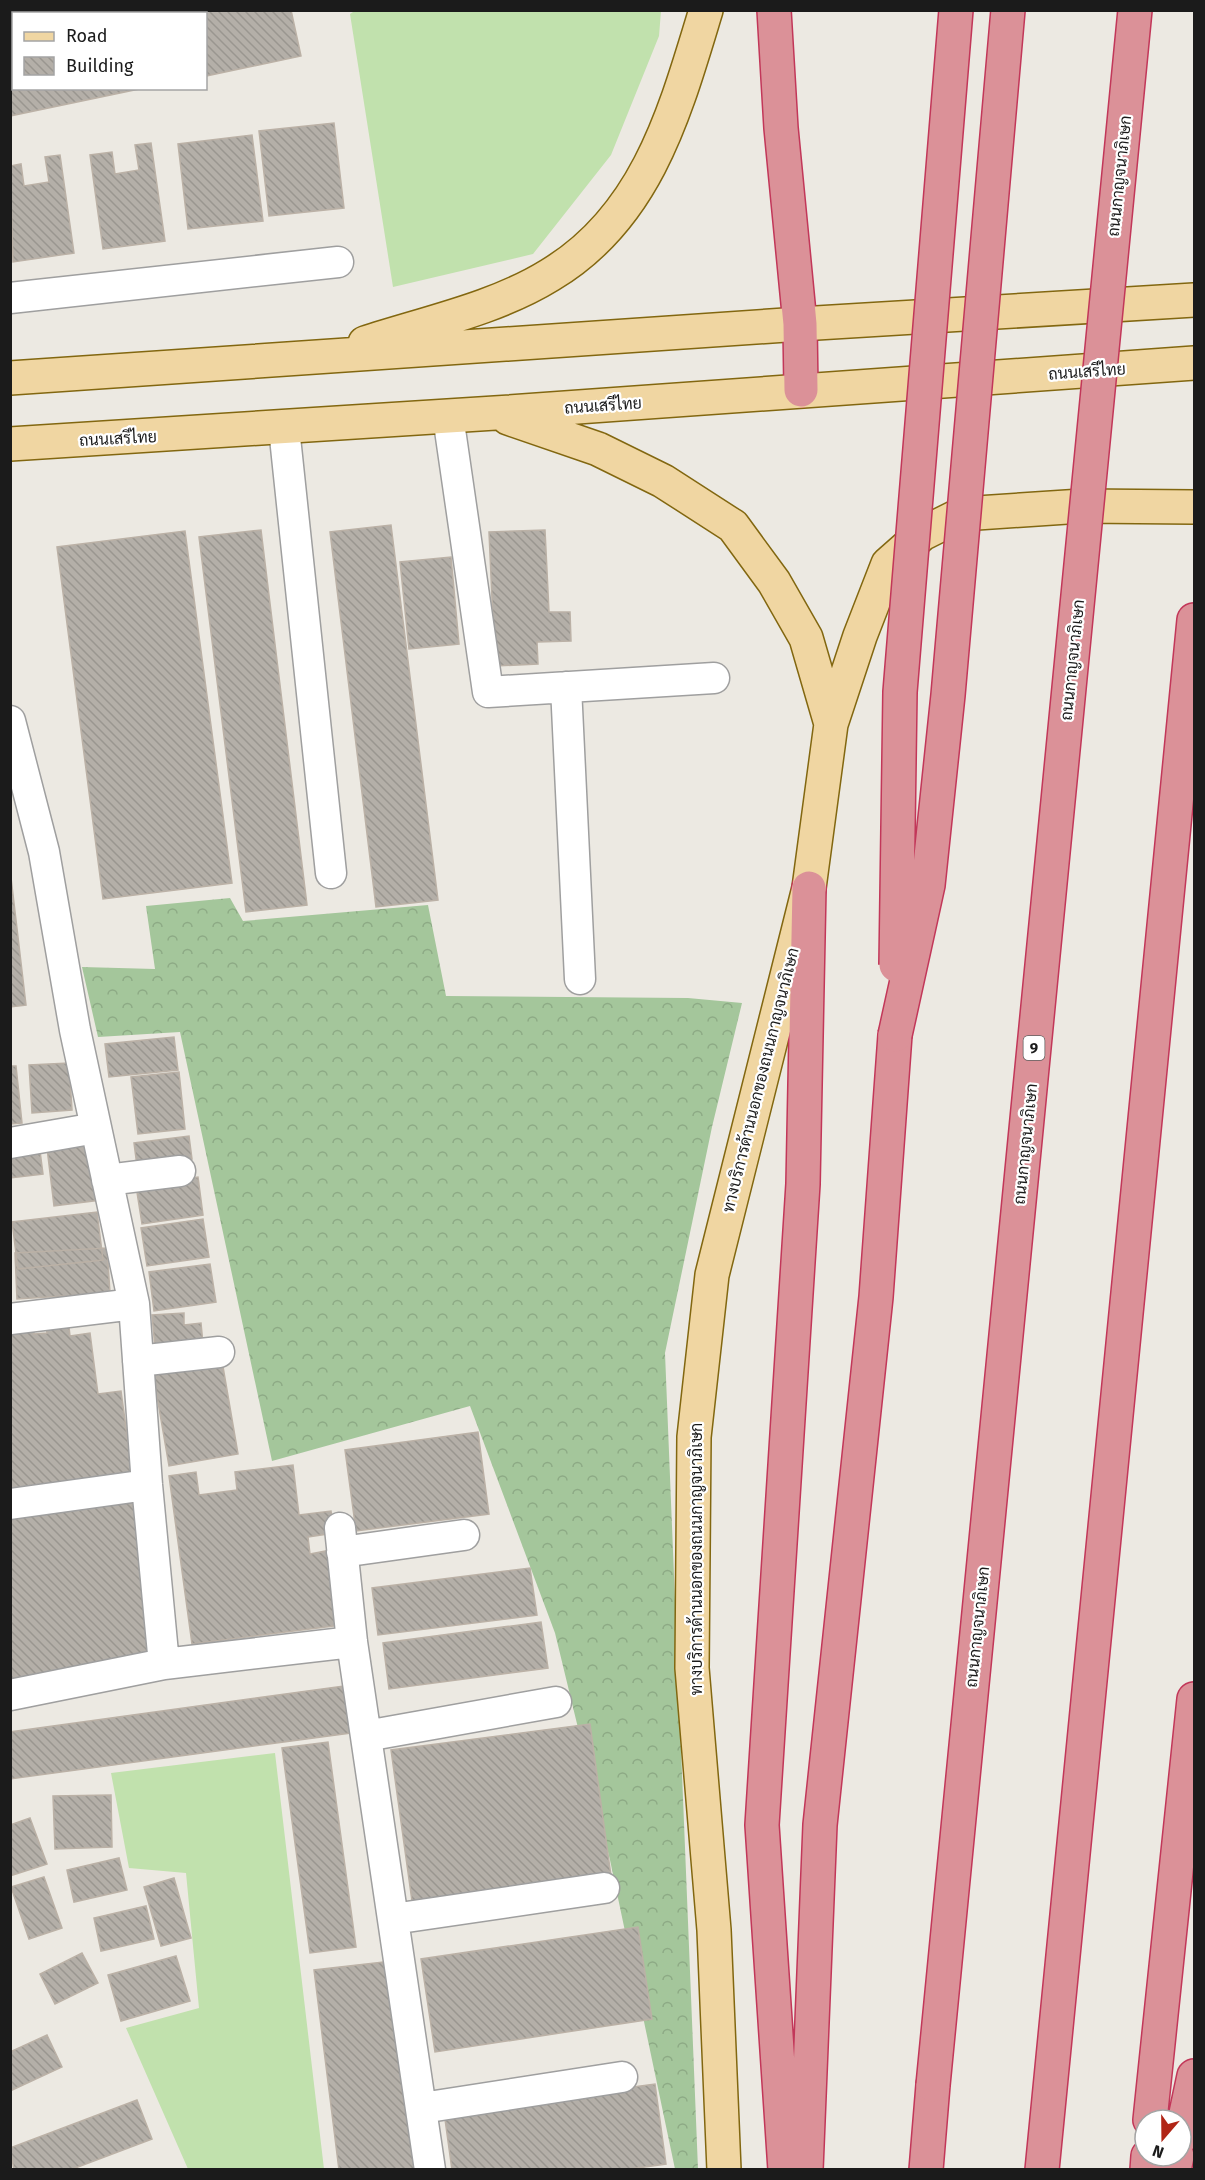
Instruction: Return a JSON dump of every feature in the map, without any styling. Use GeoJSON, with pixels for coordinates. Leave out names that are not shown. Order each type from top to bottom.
{"type":"FeatureCollection","features":[{"type":"Feature","properties":{"kind":"highway"},"geometry":{"type":"LineString","coordinates":[[774,10],[781,128],[800,324],[801,390]]}},
{"type":"Feature","properties":{"kind":"highway"},"geometry":{"type":"LineString","coordinates":[[806,2169],[820,1825],[876,1297],[895,1035],[900,692],[956,10]]}},
{"type":"Feature","properties":{"kind":"highway"},"geometry":{"type":"LineString","coordinates":[[895,1035],[928,885],[948,695],[1008,10]]}},
{"type":"Feature","properties":{"kind":"highway","name":"ถนนกาญจนาภิเษก"},"geometry":{"type":"LineString","coordinates":[[926,2169],[1135,10]]}},
{"type":"Feature","properties":{"kind":"highway"},"geometry":{"type":"LineString","coordinates":[[1042,2169],[1194,620]]}},
{"type":"Feature","properties":{"kind":"highway"},"geometry":{"type":"LineString","coordinates":[[785,2169],[762,1826],[803,1184],[809,888]]}},
{"type":"Feature","properties":{"kind":"highway"},"geometry":{"type":"LineString","coordinates":[[1151,2108],[1194,1699]]}},
{"type":"Feature","properties":{"kind":"highway"},"geometry":{"type":"LineString","coordinates":[[1187,2108],[1194,2076]]}},
{"type":"Feature","properties":{"kind":"main road"},"geometry":{"type":"LineString","coordinates":[[318,359],[490,303],[550,275],[595,241],[630,200],[661,145],[706,10]]}},
{"type":"Feature","properties":{"kind":"main road"},"geometry":{"type":"LineString","coordinates":[[10,378],[318,359],[800,324],[1194,300]]}},
{"type":"Feature","properties":{"kind":"main road","name":"ถนนเสรีไทย"},"geometry":{"type":"LineString","coordinates":[[10,444],[284,428],[1194,363]]}},
{"type":"Feature","properties":{"kind":"main road"},"geometry":{"type":"LineString","coordinates":[[495,413],[598,449],[663,481],[733,526],[774,582],[806,638],[831,724]]}},
{"type":"Feature","properties":{"kind":"main road"},"geometry":{"type":"LineString","coordinates":[[831,724],[860,636],[888,564],[922,534],[962,514],[1082,506],[1194,507]]}},
{"type":"Feature","properties":{"kind":"main road","name":"ทางบริการด้านนอกของถนนกาญจนาภิเษก"},"geometry":{"type":"LineString","coordinates":[[724,2169],[714,1930],[692,1668],[694,1437],[712,1275],[809,888],[831,724]]}},
{"type":"Feature","properties":{"kind":"street"},"geometry":{"type":"LineString","coordinates":[[10,298],[338,262]]}},
{"type":"Feature","properties":{"kind":"street"},"geometry":{"type":"LineString","coordinates":[[448,416],[488,692],[714,678]]}},
{"type":"Feature","properties":{"kind":"street"},"geometry":{"type":"LineString","coordinates":[[284,428],[331,873]]}},
{"type":"Feature","properties":{"kind":"street"},"geometry":{"type":"LineString","coordinates":[[566,687],[580,979]]}},
{"type":"Feature","properties":{"kind":"street"},"geometry":{"type":"LineString","coordinates":[[10,722],[44,852],[75,1030],[134,1304],[147,1485],[164,1664]]}},
{"type":"Feature","properties":{"kind":"street"},"geometry":{"type":"LineString","coordinates":[[10,1143],[96,1128]]}},
{"type":"Feature","properties":{"kind":"street"},"geometry":{"type":"LineString","coordinates":[[107,1180],[180,1171]]}},
{"type":"Feature","properties":{"kind":"street"},"geometry":{"type":"LineString","coordinates":[[10,1319],[134,1304]]}},
{"type":"Feature","properties":{"kind":"street"},"geometry":{"type":"LineString","coordinates":[[138,1361],[219,1352]]}},
{"type":"Feature","properties":{"kind":"street"},"geometry":{"type":"LineString","coordinates":[[10,1504],[147,1485]]}},
{"type":"Feature","properties":{"kind":"street"},"geometry":{"type":"LineString","coordinates":[[430,2169],[352,1642],[341,1540],[464,1535]]}},
{"type":"Feature","properties":{"kind":"street"},"geometry":{"type":"LineString","coordinates":[[10,1695],[164,1664],[352,1642]]}},
{"type":"Feature","properties":{"kind":"street"},"geometry":{"type":"LineString","coordinates":[[366,1736],[556,1702]]}},
{"type":"Feature","properties":{"kind":"street"},"geometry":{"type":"LineString","coordinates":[[393,1919],[604,1888]]}},
{"type":"Feature","properties":{"kind":"street"},"geometry":{"type":"LineString","coordinates":[[422,2108],[622,2077]]}},
{"type":"Feature","properties":{"kind":"green space"},"geometry":{"type":"Polygon","coordinates":[[[356,10],[661,11],[659,36],[611,155],[533,254],[393,287],[350,14],[356,10]]]}},
{"type":"Feature","properties":{"kind":"green space"},"geometry":{"type":"Polygon","coordinates":[[[230,898],[243,921],[428,905],[446,996],[688,998],[742,1003],[712,1127],[665,1353],[698,2169],[675,2169],[610,1860],[555,1633],[470,1406],[272,1461],[180,1032],[98,1037],[82,967],[155,969],[146,906],[230,898]]]}},
{"type":"Feature","properties":{"kind":"green space"},"geometry":{"type":"Polygon","coordinates":[[[275,1753],[324,2169],[188,2169],[126,2028],[199,2008],[186,1873],[129,1868],[111,1773],[275,1753]]]}},
{"type":"Feature","properties":{"kind":"building"},"geometry":{"type":"Polygon","coordinates":[[[205,10],[291,10],[301,56],[207,76],[207,12],[198,12],[205,10]]]}},
{"type":"Feature","properties":{"kind":"building"},"geometry":{"type":"Polygon","coordinates":[[[12,50],[12,90],[134,90],[10,116],[10,51],[12,50]]]}},
{"type":"Feature","properties":{"kind":"building"},"geometry":{"type":"Polygon","coordinates":[[[334,123],[344,208],[269,216],[259,131],[334,123]]]}},
{"type":"Feature","properties":{"kind":"building"},"geometry":{"type":"Polygon","coordinates":[[[252,135],[263,221],[188,229],[178,144],[252,135]]]}},
{"type":"Feature","properties":{"kind":"building"},"geometry":{"type":"Polygon","coordinates":[[[151,143],[165,241],[103,249],[90,155],[112,152],[115,174],[139,170],[135,145],[151,143]]]}},
{"type":"Feature","properties":{"kind":"building"},"geometry":{"type":"Polygon","coordinates":[[[60,155],[74,253],[13,262],[10,166],[21,164],[24,186],[49,182],[45,157],[60,155]]]}},
{"type":"Feature","properties":{"kind":"building"},"geometry":{"type":"Polygon","coordinates":[[[391,525],[438,900],[376,907],[330,532],[391,525]]]}},
{"type":"Feature","properties":{"kind":"building"},"geometry":{"type":"Polygon","coordinates":[[[261,530],[307,905],[246,912],[199,537],[261,530]]]}},
{"type":"Feature","properties":{"kind":"building"},"geometry":{"type":"Polygon","coordinates":[[[545,530],[549,612],[570,612],[571,641],[537,642],[538,664],[495,666],[489,532],[545,530]]]}},
{"type":"Feature","properties":{"kind":"building"},"geometry":{"type":"Polygon","coordinates":[[[185,531],[232,883],[103,899],[57,547],[185,531]]]}},
{"type":"Feature","properties":{"kind":"building"},"geometry":{"type":"Polygon","coordinates":[[[451,557],[459,644],[409,649],[400,562],[451,557]]]}},
{"type":"Feature","properties":{"kind":"building"},"geometry":{"type":"Polygon","coordinates":[[[10,869],[26,1005],[10,1007],[10,869]]]}},
{"type":"Feature","properties":{"kind":"building"},"geometry":{"type":"Polygon","coordinates":[[[174,1037],[178,1070],[109,1077],[105,1044],[174,1037]]]}},
{"type":"Feature","properties":{"kind":"building"},"geometry":{"type":"Polygon","coordinates":[[[69,1063],[72,1110],[32,1113],[29,1065],[69,1063]]]}},
{"type":"Feature","properties":{"kind":"building"},"geometry":{"type":"Polygon","coordinates":[[[10,1066],[16,1066],[22,1123],[10,1124],[10,1066]]]}},
{"type":"Feature","properties":{"kind":"building"},"geometry":{"type":"Polygon","coordinates":[[[179,1072],[185,1129],[138,1134],[131,1077],[179,1072]]]}},
{"type":"Feature","properties":{"kind":"building"},"geometry":{"type":"Polygon","coordinates":[[[189,1136],[192,1159],[137,1166],[134,1143],[189,1136]]]}},
{"type":"Feature","properties":{"kind":"building"},"geometry":{"type":"Polygon","coordinates":[[[94,1142],[101,1200],[54,1206],[47,1148],[94,1142]]]}},
{"type":"Feature","properties":{"kind":"building"},"geometry":{"type":"Polygon","coordinates":[[[40,1151],[43,1174],[10,1178],[10,1155],[40,1151]]]}},
{"type":"Feature","properties":{"kind":"building"},"geometry":{"type":"Polygon","coordinates":[[[198,1177],[203,1215],[142,1224],[136,1186],[198,1177]]]}},
{"type":"Feature","properties":{"kind":"building"},"geometry":{"type":"Polygon","coordinates":[[[97,1212],[103,1260],[18,1269],[12,1222],[97,1212]]]}},
{"type":"Feature","properties":{"kind":"building"},"geometry":{"type":"Polygon","coordinates":[[[203,1219],[209,1257],[147,1266],[141,1228],[203,1219]]]}},
{"type":"Feature","properties":{"kind":"building"},"geometry":{"type":"Polygon","coordinates":[[[107,1248],[110,1293],[17,1299],[15,1253],[107,1248]]]}},
{"type":"Feature","properties":{"kind":"building"},"geometry":{"type":"Polygon","coordinates":[[[210,1264],[216,1302],[154,1311],[149,1272],[210,1264]]]}},
{"type":"Feature","properties":{"kind":"building"},"geometry":{"type":"Polygon","coordinates":[[[184,1313],[184,1325],[201,1323],[203,1344],[155,1348],[152,1315],[184,1313]]]}},
{"type":"Feature","properties":{"kind":"building"},"geometry":{"type":"Polygon","coordinates":[[[68,1318],[70,1336],[90,1333],[98,1394],[121,1391],[133,1479],[10,1495],[10,1326],[33,1323],[34,1334],[47,1333],[45,1321],[68,1318]]]}},
{"type":"Feature","properties":{"kind":"building"},"geometry":{"type":"Polygon","coordinates":[[[222,1361],[238,1454],[169,1466],[153,1373],[222,1361]]]}},
{"type":"Feature","properties":{"kind":"building"},"geometry":{"type":"Polygon","coordinates":[[[478,1432],[489,1514],[356,1531],[345,1450],[478,1432]]]}},
{"type":"Feature","properties":{"kind":"building"},"geometry":{"type":"Polygon","coordinates":[[[293,1465],[299,1515],[331,1511],[334,1533],[308,1537],[310,1554],[331,1550],[341,1625],[192,1644],[169,1476],[196,1472],[199,1495],[237,1490],[235,1472],[293,1465]]]}},
{"type":"Feature","properties":{"kind":"building"},"geometry":{"type":"Polygon","coordinates":[[[132,1497],[156,1658],[10,1679],[10,1514],[132,1497]]]}},
{"type":"Feature","properties":{"kind":"building"},"geometry":{"type":"Polygon","coordinates":[[[530,1568],[537,1615],[378,1635],[372,1588],[530,1568]]]}},
{"type":"Feature","properties":{"kind":"building"},"geometry":{"type":"Polygon","coordinates":[[[541,1622],[548,1668],[389,1689],[383,1643],[541,1622]]]}},
{"type":"Feature","properties":{"kind":"building"},"geometry":{"type":"Polygon","coordinates":[[[351,1685],[358,1732],[10,1779],[10,1732],[351,1685]]]}},
{"type":"Feature","properties":{"kind":"building"},"geometry":{"type":"Polygon","coordinates":[[[590,1724],[611,1876],[412,1901],[391,1750],[590,1724]]]}},
{"type":"Feature","properties":{"kind":"building"},"geometry":{"type":"Polygon","coordinates":[[[328,1742],[356,1947],[310,1953],[282,1748],[328,1742]]]}},
{"type":"Feature","properties":{"kind":"building"},"geometry":{"type":"Polygon","coordinates":[[[111,1795],[112,1847],[55,1849],[53,1796],[111,1795]]]}},
{"type":"Feature","properties":{"kind":"building"},"geometry":{"type":"Polygon","coordinates":[[[30,1818],[47,1864],[10,1876],[10,1825],[30,1818]]]}},
{"type":"Feature","properties":{"kind":"building"},"geometry":{"type":"Polygon","coordinates":[[[119,1858],[127,1890],[74,1902],[67,1870],[119,1858]]]}},
{"type":"Feature","properties":{"kind":"building"},"geometry":{"type":"Polygon","coordinates":[[[44,1877],[62,1928],[29,1939],[11,1887],[44,1877]]]}},
{"type":"Feature","properties":{"kind":"building"},"geometry":{"type":"Polygon","coordinates":[[[174,1878],[191,1938],[161,1946],[144,1887],[174,1878]]]}},
{"type":"Feature","properties":{"kind":"building"},"geometry":{"type":"Polygon","coordinates":[[[146,1906],[154,1939],[101,1951],[94,1918],[146,1906]]]}},
{"type":"Feature","properties":{"kind":"building"},"geometry":{"type":"Polygon","coordinates":[[[638,1927],[652,2019],[435,2052],[421,1959],[638,1927]]]}},
{"type":"Feature","properties":{"kind":"building"},"geometry":{"type":"Polygon","coordinates":[[[82,1953],[98,1983],[55,2004],[40,1974],[82,1953]]]}},
{"type":"Feature","properties":{"kind":"building"},"geometry":{"type":"Polygon","coordinates":[[[176,1956],[190,2001],[121,2021],[108,1975],[176,1956]]]}},
{"type":"Feature","properties":{"kind":"building"},"geometry":{"type":"Polygon","coordinates":[[[392,1961],[417,2170],[339,2170],[314,1970],[392,1961]]]}},
{"type":"Feature","properties":{"kind":"building"},"geometry":{"type":"Polygon","coordinates":[[[47,2035],[62,2067],[10,2091],[10,2052],[47,2035]]]}},
{"type":"Feature","properties":{"kind":"building"},"geometry":{"type":"Polygon","coordinates":[[[655,2084],[666,2164],[623,2170],[452,2170],[444,2112],[655,2084]]]}},
{"type":"Feature","properties":{"kind":"building"},"geometry":{"type":"Polygon","coordinates":[[[137,2100],[152,2139],[70,2170],[14,2170],[10,2148],[137,2100]]]}}]}
